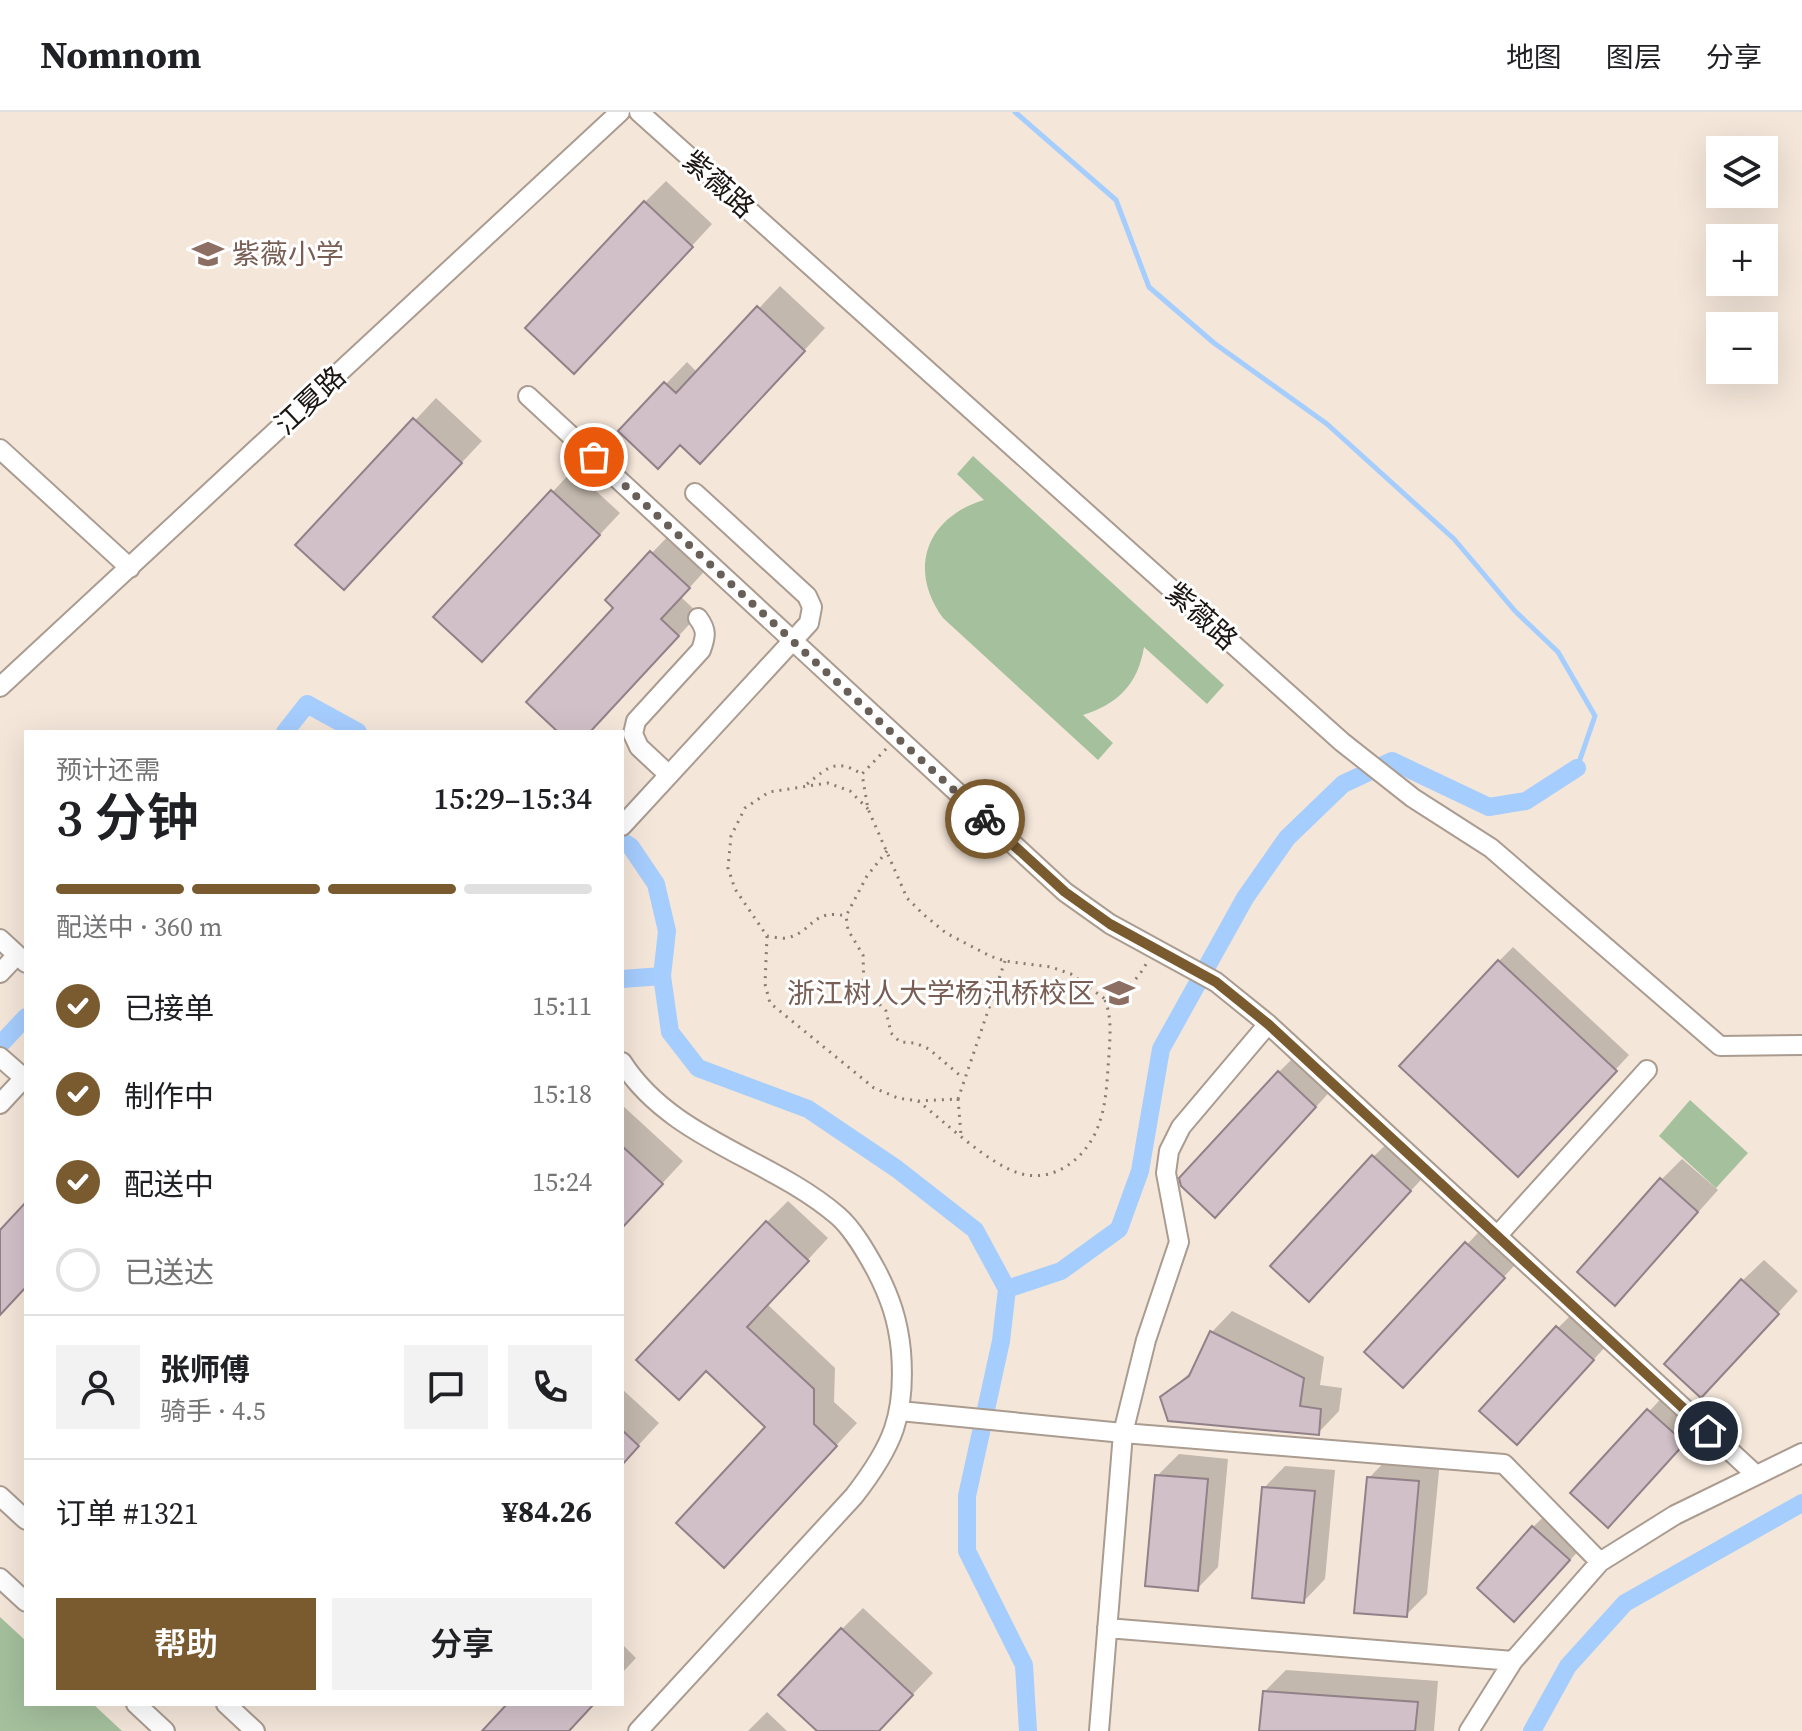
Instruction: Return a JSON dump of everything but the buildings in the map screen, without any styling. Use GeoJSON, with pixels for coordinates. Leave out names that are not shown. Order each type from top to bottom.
{"type":"FeatureCollection","features":[{"type":"Feature","properties":{"kind":"street","name":"江夏路"},"geometry":{"type":"LineString","coordinates":[[0,687],[620,112]]}},
{"type":"Feature","properties":{"kind":"street","name":"紫薇路"},"geometry":{"type":"LineString","coordinates":[[639,112],[1342,742],[1413,798],[1491,848],[1720,1046],[1802,1045]]}},
{"type":"Feature","properties":{"kind":"street"},"geometry":{"type":"LineString","coordinates":[[528,396],[1065,892],[1110,924],[1216,982],[1268,1024],[1755,1474]]}},
{"type":"Feature","properties":{"kind":"street"},"geometry":{"type":"LineString","coordinates":[[0,449],[130,568]]}},
{"type":"Feature","properties":{"kind":"street"},"geometry":{"type":"LineString","coordinates":[[624,824],[809,623],[812,607],[807,596],[695,493]]}},
{"type":"Feature","properties":{"kind":"street"},"geometry":{"type":"LineString","coordinates":[[669,775],[639,747],[633,734],[636,721],[701,650],[706,628],[698,618]]}},
{"type":"Feature","properties":{"kind":"street"},"geometry":{"type":"LineString","coordinates":[[0,939],[22,959],[0,973]]}},
{"type":"Feature","properties":{"kind":"street"},"geometry":{"type":"LineString","coordinates":[[1099,1731],[1123,1433],[1146,1340],[1179,1242],[1166,1173],[1169,1151],[1181,1127],[1268,1024]]}},
{"type":"Feature","properties":{"kind":"street"},"geometry":{"type":"LineString","coordinates":[[0,1057],[24,1076]]}},
{"type":"Feature","properties":{"kind":"street"},"geometry":{"type":"LineString","coordinates":[[624,1065],[631,1077],[660,1106],[690,1128],[800,1188],[840,1218],[869,1257],[891,1300],[899,1331],[903,1377],[894,1434],[880,1463],[854,1496],[638,1731]]}},
{"type":"Feature","properties":{"kind":"street"},"geometry":{"type":"LineString","coordinates":[[1497,1236],[1647,1070]]}},
{"type":"Feature","properties":{"kind":"street"},"geometry":{"type":"LineString","coordinates":[[0,1104],[24,1078]]}},
{"type":"Feature","properties":{"kind":"street"},"geometry":{"type":"LineString","coordinates":[[900,1411],[1123,1433],[1504,1464],[1600,1562]]}},
{"type":"Feature","properties":{"kind":"street"},"geometry":{"type":"LineString","coordinates":[[1469,1731],[1513,1661],[1600,1562],[1675,1515],[1802,1453]]}},
{"type":"Feature","properties":{"kind":"street"},"geometry":{"type":"LineString","coordinates":[[0,1496],[24,1518]]}},
{"type":"Feature","properties":{"kind":"street"},"geometry":{"type":"LineString","coordinates":[[0,1578],[24,1600]]}},
{"type":"Feature","properties":{"kind":"street"},"geometry":{"type":"LineString","coordinates":[[1107,1628],[1513,1661]]}},
{"type":"Feature","properties":{"kind":"street"},"geometry":{"type":"LineString","coordinates":[[138,1706],[165,1731]]}},
{"type":"Feature","properties":{"kind":"street"},"geometry":{"type":"LineString","coordinates":[[228,1706],[255,1731]]}},
{"type":"Feature","properties":{"kind":"path"},"geometry":{"type":"LineString","coordinates":[[862,774],[897,737]]}},
{"type":"Feature","properties":{"kind":"path"},"geometry":{"type":"LineString","coordinates":[[805,785],[831,765],[847,765],[862,774],[868,809],[907,898],[923,914],[946,933],[990,956],[1051,967],[1071,974],[1105,999],[1110,1012],[1106,1099],[1099,1125],[1083,1151],[1066,1168],[1045,1177],[1023,1175],[1003,1167],[918,1101]]}},
{"type":"Feature","properties":{"kind":"path"},"geometry":{"type":"LineString","coordinates":[[868,809],[850,791],[828,783],[769,792],[745,808],[731,836],[728,868],[735,889],[767,936],[765,984],[770,1003],[874,1088],[898,1098],[918,1101],[958,1099]]}},
{"type":"Feature","properties":{"kind":"path"},"geometry":{"type":"LineString","coordinates":[[887,851],[867,876],[846,916],[848,930],[863,955],[864,988],[886,1011],[891,1033],[900,1042],[915,1043],[929,1049],[965,1079]]}},
{"type":"Feature","properties":{"kind":"path"},"geometry":{"type":"LineString","coordinates":[[767,936],[788,938],[818,917],[832,913],[846,916]]}},
{"type":"Feature","properties":{"kind":"path"},"geometry":{"type":"LineString","coordinates":[[1105,999],[1126,989],[1140,976],[1155,948]]}},
{"type":"Feature","properties":{"kind":"path"},"geometry":{"type":"LineString","coordinates":[[961,1135],[958,1099],[1005,961]]}},
{"type":"Feature","properties":{"kind":"green space"},"geometry":{"type":"Polygon","coordinates":[[[973,456],[1224,685],[1207,704],[1144,647],[1137,672],[1124,691],[1106,705],[1083,715],[1113,743],[1098,760],[943,618],[932,600],[925,564],[936,532],[964,508],[984,500],[957,474],[973,456]]]}},
{"type":"Feature","properties":{"kind":"green space"},"geometry":{"type":"Polygon","coordinates":[[[1690,1100],[1748,1153],[1716,1188],[1659,1136],[1690,1100]]]}},
{"type":"Feature","properties":{"kind":"green space"},"geometry":{"type":"Polygon","coordinates":[[[0,1617],[24,1639],[24,1706],[95,1706],[122,1731],[0,1731],[0,1617]]]}},
{"type":"Feature","properties":{"kind":"waterway"},"geometry":{"type":"LineString","coordinates":[[1015,112],[1116,200],[1149,287],[1214,343],[1327,424],[1454,539],[1515,611],[1558,652],[1595,716],[1577,768]]}},
{"type":"Feature","properties":{"kind":"waterway"},"geometry":{"type":"LineString","coordinates":[[287,730],[307,704],[354,730]]}},
{"type":"Feature","properties":{"kind":"waterway"},"geometry":{"type":"LineString","coordinates":[[1007,1289],[1061,1271],[1119,1229],[1140,1171],[1161,1049],[1245,898],[1287,838],[1343,784],[1392,761],[1489,807],[1526,801],[1577,768]]}},
{"type":"Feature","properties":{"kind":"waterway"},"geometry":{"type":"LineString","coordinates":[[624,842],[631,847],[656,884],[667,931],[662,976],[670,1032],[698,1068],[808,1109],[897,1169],[975,1230],[1007,1289],[1001,1341],[967,1496],[967,1551],[1024,1665],[1028,1731]]}},
{"type":"Feature","properties":{"kind":"waterway"},"geometry":{"type":"LineString","coordinates":[[624,979],[662,976]]}},
{"type":"Feature","properties":{"kind":"waterway"},"geometry":{"type":"LineString","coordinates":[[0,1045],[24,1019]]}},
{"type":"Feature","properties":{"kind":"waterway"},"geometry":{"type":"LineString","coordinates":[[1532,1731],[1568,1666],[1625,1603],[1802,1503]]}},
{"type":"Feature","properties":{"kind":"way so far"},"geometry":{"type":"LineString","coordinates":[[594,457],[985,819]]}},
{"type":"Feature","properties":{"kind":"place","name":"紫薇小学"},"geometry":{"type":"Point","coordinates":[208,254]}},
{"type":"Feature","properties":{"kind":"place","name":"浙江树人大学杨汛桥校区"},"geometry":{"type":"Point","coordinates":[1119,993]}},
{"type":"Feature","properties":{"kind":"route"},"geometry":{"type":"LineString","coordinates":[[985,819],[1065,892],[1110,924],[1216,982],[1268,1024],[1708,1431]]}}]}
